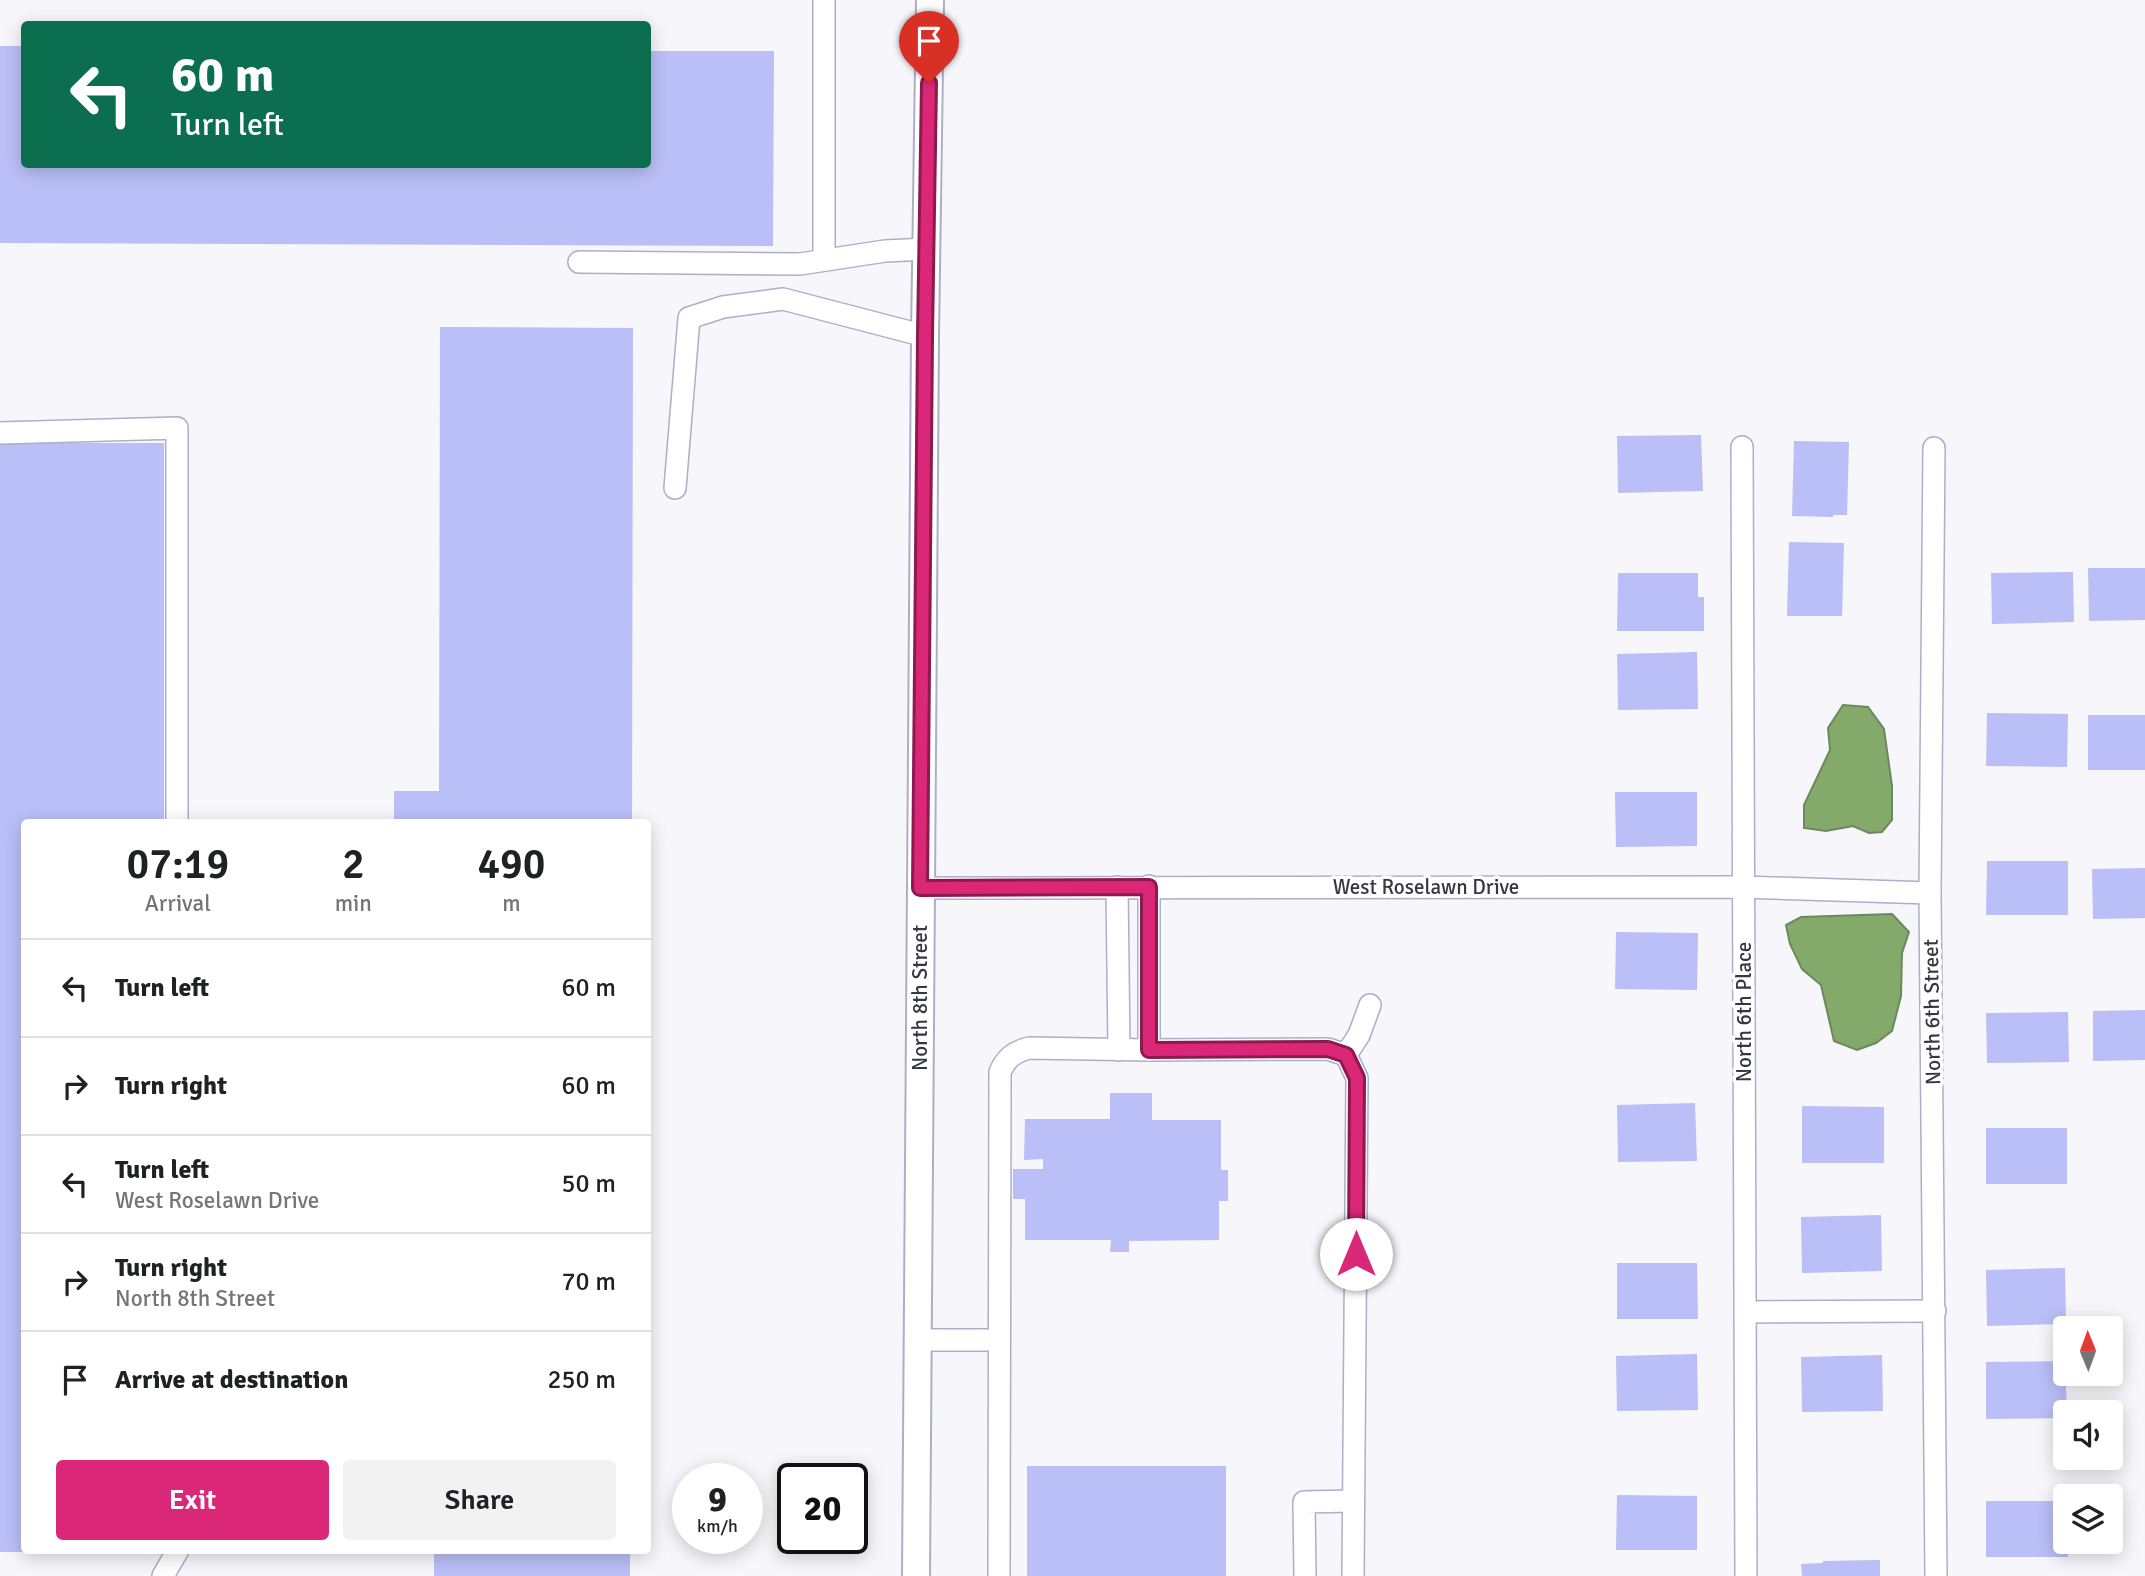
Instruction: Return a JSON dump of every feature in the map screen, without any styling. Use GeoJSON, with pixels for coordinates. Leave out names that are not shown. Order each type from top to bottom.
{"type":"FeatureCollection","features":[{"type":"Feature","properties":{"kind":"main road","name":"North 8th Street"},"geometry":{"type":"LineString","coordinates":[[916,1576],[920,888],[930,0]]}},
{"type":"Feature","properties":{"kind":"street"},"geometry":{"type":"LineString","coordinates":[[824,0],[824,260]]}},
{"type":"Feature","properties":{"kind":"street"},"geometry":{"type":"LineString","coordinates":[[579,262],[800,264],[885,251],[927,249]]}},
{"type":"Feature","properties":{"kind":"street"},"geometry":{"type":"LineString","coordinates":[[675,488],[689,318],[723,307],[783,299],[925,336]]}},
{"type":"Feature","properties":{"kind":"street"},"geometry":{"type":"LineString","coordinates":[[0,433],[177,428],[177,819]]}},
{"type":"Feature","properties":{"kind":"street","name":"North 6th Place"},"geometry":{"type":"LineString","coordinates":[[1742,447],[1746,1576]]}},
{"type":"Feature","properties":{"kind":"street","name":"North 6th Street"},"geometry":{"type":"LineString","coordinates":[[1934,448],[1930,893],[1936,1576]]}},
{"type":"Feature","properties":{"kind":"street"},"geometry":{"type":"LineString","coordinates":[[1117,887],[1119,1050]]}},
{"type":"Feature","properties":{"kind":"street"},"geometry":{"type":"LineString","coordinates":[[1149,887],[1149,1050]]}},
{"type":"Feature","properties":{"kind":"street","name":"West Roselawn Drive"},"geometry":{"type":"LineString","coordinates":[[920,888],[1743,887],[1930,893]]}},
{"type":"Feature","properties":{"kind":"street"},"geometry":{"type":"LineString","coordinates":[[1346,1055],[1359,1035],[1370,1004]]}},
{"type":"Feature","properties":{"kind":"street"},"geometry":{"type":"LineString","coordinates":[[999,1576],[1000,1072],[1010,1056],[1029,1048],[1328,1049],[1346,1055],[1357,1078],[1353,1576]]}},
{"type":"Feature","properties":{"kind":"street"},"geometry":{"type":"LineString","coordinates":[[1745,1312],[1935,1311]]}},
{"type":"Feature","properties":{"kind":"street"},"geometry":{"type":"LineString","coordinates":[[917,1340],[999,1340]]}},
{"type":"Feature","properties":{"kind":"street"},"geometry":{"type":"LineString","coordinates":[[1305,1576],[1304,1502],[1353,1501]]}},
{"type":"Feature","properties":{"kind":"street"},"geometry":{"type":"LineString","coordinates":[[163,1576],[176,1554]]}},
{"type":"Feature","properties":{"kind":"shaded area"},"geometry":{"type":"Polygon","coordinates":[[[1843,705],[1868,707],[1884,729],[1892,786],[1892,820],[1882,832],[1869,833],[1853,826],[1826,831],[1804,828],[1804,805],[1830,750],[1828,728],[1843,705]]]}},
{"type":"Feature","properties":{"kind":"shaded area"},"geometry":{"type":"Polygon","coordinates":[[[1892,914],[1909,932],[1902,953],[1901,996],[1892,1031],[1876,1043],[1857,1050],[1834,1041],[1821,985],[1802,969],[1790,944],[1786,925],[1801,917],[1892,914]]]}},
{"type":"Feature","properties":{"kind":"building"},"geometry":{"type":"Polygon","coordinates":[[[0,46],[21,46],[21,168],[651,168],[651,51],[774,51],[773,246],[0,243],[0,46]]]}},
{"type":"Feature","properties":{"kind":"building"},"geometry":{"type":"Polygon","coordinates":[[[440,327],[633,328],[632,819],[394,819],[394,791],[439,791],[440,327]]]}},
{"type":"Feature","properties":{"kind":"building"},"geometry":{"type":"Polygon","coordinates":[[[1701,435],[1703,491],[1618,493],[1617,436],[1701,435]]]}},
{"type":"Feature","properties":{"kind":"building"},"geometry":{"type":"Polygon","coordinates":[[[1794,441],[1849,442],[1847,515],[1792,516],[1794,441]]]}},
{"type":"Feature","properties":{"kind":"building"},"geometry":{"type":"Polygon","coordinates":[[[0,443],[164,443],[164,819],[21,819],[21,1552],[0,1552],[0,443]]]}},
{"type":"Feature","properties":{"kind":"building"},"geometry":{"type":"Polygon","coordinates":[[[1789,542],[1844,543],[1842,616],[1787,616],[1789,542]]]}},
{"type":"Feature","properties":{"kind":"building"},"geometry":{"type":"Polygon","coordinates":[[[2088,568],[2145,568],[2145,620],[2089,621],[2088,568]]]}},
{"type":"Feature","properties":{"kind":"building"},"geometry":{"type":"Polygon","coordinates":[[[2073,572],[2074,622],[1992,624],[1991,573],[2073,572]]]}},
{"type":"Feature","properties":{"kind":"building"},"geometry":{"type":"Polygon","coordinates":[[[1618,573],[1698,573],[1698,597],[1704,597],[1704,631],[1617,631],[1618,573]]]}},
{"type":"Feature","properties":{"kind":"building"},"geometry":{"type":"Polygon","coordinates":[[[1697,652],[1698,709],[1618,710],[1617,654],[1697,652]]]}},
{"type":"Feature","properties":{"kind":"building"},"geometry":{"type":"Polygon","coordinates":[[[1987,713],[2068,714],[2067,767],[1986,766],[1987,713]]]}},
{"type":"Feature","properties":{"kind":"building"},"geometry":{"type":"Polygon","coordinates":[[[2088,715],[2145,715],[2145,770],[2088,770],[2088,715]]]}},
{"type":"Feature","properties":{"kind":"building"},"geometry":{"type":"Polygon","coordinates":[[[1615,792],[1697,792],[1697,846],[1616,847],[1615,792]]]}},
{"type":"Feature","properties":{"kind":"building"},"geometry":{"type":"Polygon","coordinates":[[[1987,861],[2068,861],[2068,915],[1986,915],[1987,861]]]}},
{"type":"Feature","properties":{"kind":"building"},"geometry":{"type":"Polygon","coordinates":[[[2145,868],[2145,918],[2093,919],[2092,869],[2145,868]]]}},
{"type":"Feature","properties":{"kind":"building"},"geometry":{"type":"Polygon","coordinates":[[[1616,932],[1698,933],[1697,990],[1615,989],[1616,932]]]}},
{"type":"Feature","properties":{"kind":"building"},"geometry":{"type":"Polygon","coordinates":[[[2145,1010],[2145,1060],[2093,1061],[2093,1011],[2145,1010]]]}},
{"type":"Feature","properties":{"kind":"building"},"geometry":{"type":"Polygon","coordinates":[[[2068,1012],[2069,1062],[1987,1063],[1986,1013],[2068,1012]]]}},
{"type":"Feature","properties":{"kind":"building"},"geometry":{"type":"Polygon","coordinates":[[[1110,1093],[1152,1093],[1152,1120],[1221,1120],[1221,1170],[1228,1170],[1228,1201],[1219,1201],[1219,1240],[1129,1241],[1129,1252],[1110,1252],[1111,1240],[1025,1240],[1025,1199],[1013,1199],[1013,1169],[1043,1169],[1043,1159],[1024,1160],[1025,1119],[1110,1119],[1110,1093]]]}},
{"type":"Feature","properties":{"kind":"building"},"geometry":{"type":"Polygon","coordinates":[[[1695,1103],[1697,1161],[1618,1162],[1617,1105],[1695,1103]]]}},
{"type":"Feature","properties":{"kind":"building"},"geometry":{"type":"Polygon","coordinates":[[[1802,1106],[1884,1107],[1884,1163],[1802,1163],[1802,1106]]]}},
{"type":"Feature","properties":{"kind":"building"},"geometry":{"type":"Polygon","coordinates":[[[1986,1128],[2067,1128],[2067,1184],[1986,1184],[1986,1128]]]}},
{"type":"Feature","properties":{"kind":"building"},"geometry":{"type":"Polygon","coordinates":[[[1881,1215],[1882,1271],[1802,1273],[1801,1217],[1881,1215]]]}},
{"type":"Feature","properties":{"kind":"building"},"geometry":{"type":"Polygon","coordinates":[[[1617,1263],[1697,1263],[1698,1319],[1617,1319],[1617,1263]]]}},
{"type":"Feature","properties":{"kind":"building"},"geometry":{"type":"Polygon","coordinates":[[[2065,1268],[2066,1316],[2053,1316],[2053,1324],[1987,1326],[1986,1270],[2065,1268]]]}},
{"type":"Feature","properties":{"kind":"building"},"geometry":{"type":"Polygon","coordinates":[[[1697,1354],[1698,1410],[1617,1411],[1616,1356],[1697,1354]]]}},
{"type":"Feature","properties":{"kind":"building"},"geometry":{"type":"Polygon","coordinates":[[[1882,1355],[1883,1411],[1802,1412],[1801,1357],[1882,1355]]]}},
{"type":"Feature","properties":{"kind":"building"},"geometry":{"type":"Polygon","coordinates":[[[2053,1361],[2053,1386],[2066,1386],[2067,1400],[2053,1400],[2053,1418],[1986,1419],[1986,1362],[2053,1361]]]}},
{"type":"Feature","properties":{"kind":"building"},"geometry":{"type":"Polygon","coordinates":[[[1027,1466],[1226,1466],[1226,1576],[1027,1576],[1027,1466]]]}},
{"type":"Feature","properties":{"kind":"building"},"geometry":{"type":"Polygon","coordinates":[[[1617,1495],[1697,1496],[1697,1550],[1616,1550],[1617,1495]]]}},
{"type":"Feature","properties":{"kind":"building"},"geometry":{"type":"Polygon","coordinates":[[[1986,1501],[2053,1501],[2053,1554],[2068,1554],[2068,1557],[1986,1557],[1986,1501]]]}},
{"type":"Feature","properties":{"kind":"building"},"geometry":{"type":"Polygon","coordinates":[[[434,1554],[630,1554],[630,1576],[434,1576],[434,1554]]]}},
{"type":"Feature","properties":{"kind":"building"},"geometry":{"type":"Polygon","coordinates":[[[1880,1560],[1880,1576],[1802,1576],[1801,1564],[1880,1560]]]}},
{"type":"Feature","properties":{"kind":"route"},"geometry":{"type":"LineString","coordinates":[[929,83],[920,888],[1149,887],[1149,1050],[1328,1049],[1346,1055],[1357,1078],[1356,1254]]}}]}
